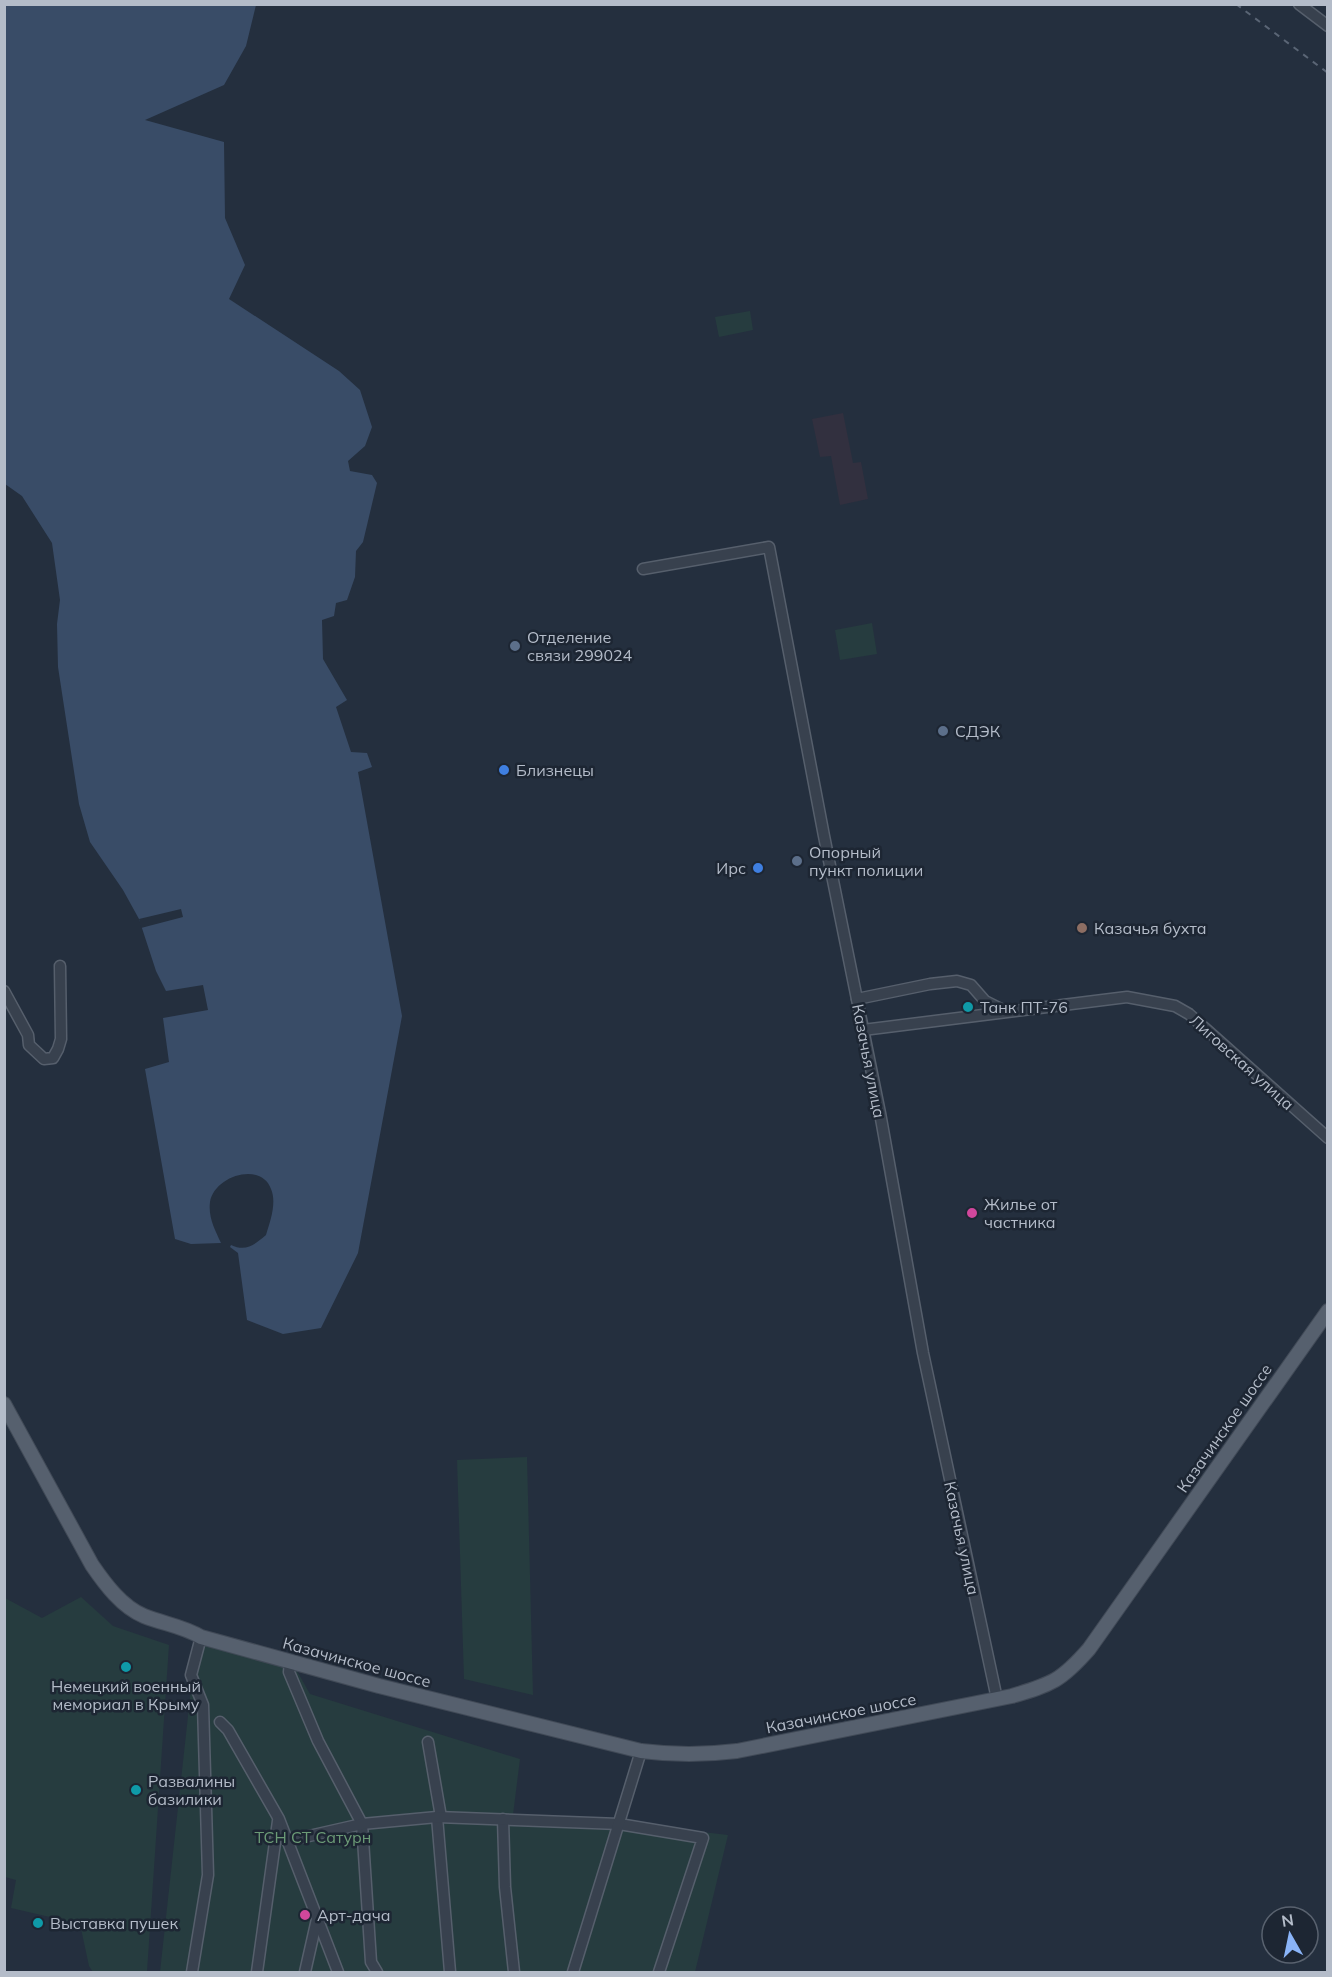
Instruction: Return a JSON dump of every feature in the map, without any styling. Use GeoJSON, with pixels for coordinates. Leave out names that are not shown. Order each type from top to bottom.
{"type":"FeatureCollection","features":[{"type":"Feature","properties":{"kind":"main road","name":"Казачинское шоссе"},"geometry":{"type":"LineString","coordinates":[[4,1404],[7,1423],[26,1443],[92,1565],[104,1583],[141,1615],[187,1628],[201,1637],[290,1662],[641,1751],[676,1755],[709,1755],[1012,1696],[1050,1684],[1071,1670],[1089,1649],[1328,1311]]}},
{"type":"Feature","properties":{"kind":"street"},"geometry":{"type":"LineString","coordinates":[[1299,4],[1328,26]]}},
{"type":"Feature","properties":{"kind":"street","name":"Казачья улица"},"geometry":{"type":"LineString","coordinates":[[644,569],[769,547],[880,1113],[932,1398],[998,1698]]}},
{"type":"Feature","properties":{"kind":"street"},"geometry":{"type":"LineString","coordinates":[[4,991],[28,1035],[29,1045],[44,1059],[53,1058],[61,1039],[60,966]]}},
{"type":"Feature","properties":{"kind":"street"},"geometry":{"type":"LineString","coordinates":[[857,999],[930,984],[957,981],[971,985],[985,1001],[1005,1011]]}},
{"type":"Feature","properties":{"kind":"street","name":"Лиговская улица"},"geometry":{"type":"LineString","coordinates":[[863,1030],[1127,997],[1175,1006],[1189,1014],[1328,1138]]}},
{"type":"Feature","properties":{"kind":"street"},"geometry":{"type":"LineString","coordinates":[[192,1972],[208,1875],[203,1705],[191,1675],[201,1637]]}},
{"type":"Feature","properties":{"kind":"street"},"geometry":{"type":"LineString","coordinates":[[290,1662],[289,1672],[318,1741],[362,1824],[371,1962],[377,1972]]}},
{"type":"Feature","properties":{"kind":"street"},"geometry":{"type":"LineString","coordinates":[[220,1722],[228,1730],[279,1819],[338,1972]]}},
{"type":"Feature","properties":{"kind":"street"},"geometry":{"type":"LineString","coordinates":[[428,1742],[439,1817],[450,1972]]}},
{"type":"Feature","properties":{"kind":"street"},"geometry":{"type":"LineString","coordinates":[[573,1972],[641,1751]]}},
{"type":"Feature","properties":{"kind":"street"},"geometry":{"type":"LineString","coordinates":[[287,1841],[362,1824],[439,1817],[619,1824],[703,1838],[659,1972]]}},
{"type":"Feature","properties":{"kind":"street"},"geometry":{"type":"LineString","coordinates":[[256,1972],[279,1819]]}},
{"type":"Feature","properties":{"kind":"street"},"geometry":{"type":"LineString","coordinates":[[503,1819],[505,1887],[513,1972]]}},
{"type":"Feature","properties":{"kind":"street"},"geometry":{"type":"LineString","coordinates":[[305,1972],[317,1918]]}},
{"type":"Feature","properties":{"kind":"shaded area"},"geometry":{"type":"Polygon","coordinates":[[[843,413],[853,463],[861,462],[868,499],[840,505],[831,456],[820,457],[812,419],[843,413]]]}},
{"type":"Feature","properties":{"kind":"green space"},"geometry":{"type":"Polygon","coordinates":[[[750,311],[753,330],[719,337],[715,317],[750,311]]]}},
{"type":"Feature","properties":{"kind":"green space"},"geometry":{"type":"Polygon","coordinates":[[[872,623],[877,654],[840,660],[835,630],[872,623]]]}},
{"type":"Feature","properties":{"kind":"green space"},"geometry":{"type":"Polygon","coordinates":[[[527,1457],[533,1695],[464,1679],[457,1460],[527,1457]]]}},
{"type":"Feature","properties":{"kind":"green space"},"geometry":{"type":"Polygon","coordinates":[[[81,1597],[113,1626],[169,1645],[147,1972],[93,1972],[89,1966],[80,1924],[11,1908],[16,1880],[5,1877],[5,1598],[42,1618],[81,1597]]]}},
{"type":"Feature","properties":{"kind":"green space","name":"ТСН СТ Сатурн"},"geometry":{"type":"Polygon","coordinates":[[[196,1643],[297,1671],[310,1694],[520,1759],[513,1815],[616,1822],[728,1835],[695,1972],[160,1972],[196,1643]]]}},
{"type":"Feature","properties":{"kind":"water"},"geometry":{"type":"Polygon","coordinates":[[[5,5],[256,5],[246,46],[224,85],[145,120],[224,142],[225,218],[245,265],[229,299],[339,371],[360,390],[372,427],[365,446],[348,461],[350,471],[372,475],[377,483],[363,542],[356,551],[355,577],[347,600],[336,603],[334,616],[322,620],[323,659],[347,700],[336,707],[351,752],[367,753],[372,767],[358,772],[402,1016],[358,1253],[321,1328],[283,1334],[247,1320],[238,1253],[230,1247],[231,1245],[246,1248],[266,1235],[272,1212],[273,1194],[266,1180],[248,1174],[238,1175],[228,1179],[213,1193],[210,1213],[221,1243],[191,1244],[175,1239],[145,1069],[169,1062],[163,1018],[208,1010],[203,985],[166,991],[156,971],[139,919],[123,890],[90,842],[79,804],[58,667],[57,624],[60,600],[52,543],[22,496],[5,484],[5,5]]]}},
{"type":"Feature","properties":{"kind":"pier"},"geometry":{"type":"Polygon","coordinates":[[[181,909],[183,917],[141,928],[139,919],[181,909]]]}},
{"type":"Feature","properties":{"kind":"railway"},"geometry":{"type":"LineString","coordinates":[[1236,4],[1328,73]]}},
{"type":"Feature","properties":{"kind":"place","name":"Отделение связи 299024"},"geometry":{"type":"Point","coordinates":[515,646]}},
{"type":"Feature","properties":{"kind":"place","name":"СДЭК"},"geometry":{"type":"Point","coordinates":[943,731]}},
{"type":"Feature","properties":{"kind":"place","name":"Близнецы"},"geometry":{"type":"Point","coordinates":[504,770]}},
{"type":"Feature","properties":{"kind":"place","name":"Опорный пункт полиции"},"geometry":{"type":"Point","coordinates":[797,861]}},
{"type":"Feature","properties":{"kind":"place","name":"Ирс"},"geometry":{"type":"Point","coordinates":[758,868]}},
{"type":"Feature","properties":{"kind":"place","name":"Казачья бухта"},"geometry":{"type":"Point","coordinates":[1082,928]}},
{"type":"Feature","properties":{"kind":"place","name":"Танк ПТ-76"},"geometry":{"type":"Point","coordinates":[968,1007]}},
{"type":"Feature","properties":{"kind":"place","name":"Жилье от частника"},"geometry":{"type":"Point","coordinates":[972,1213]}},
{"type":"Feature","properties":{"kind":"place","name":"Немецкий военный мемориал в Крыму"},"geometry":{"type":"Point","coordinates":[126,1667]}},
{"type":"Feature","properties":{"kind":"place","name":"Развалины базилики"},"geometry":{"type":"Point","coordinates":[136,1790]}},
{"type":"Feature","properties":{"kind":"place","name":"Арт-дача"},"geometry":{"type":"Point","coordinates":[305,1915]}},
{"type":"Feature","properties":{"kind":"place","name":"Выставка пушек"},"geometry":{"type":"Point","coordinates":[38,1923]}}]}
